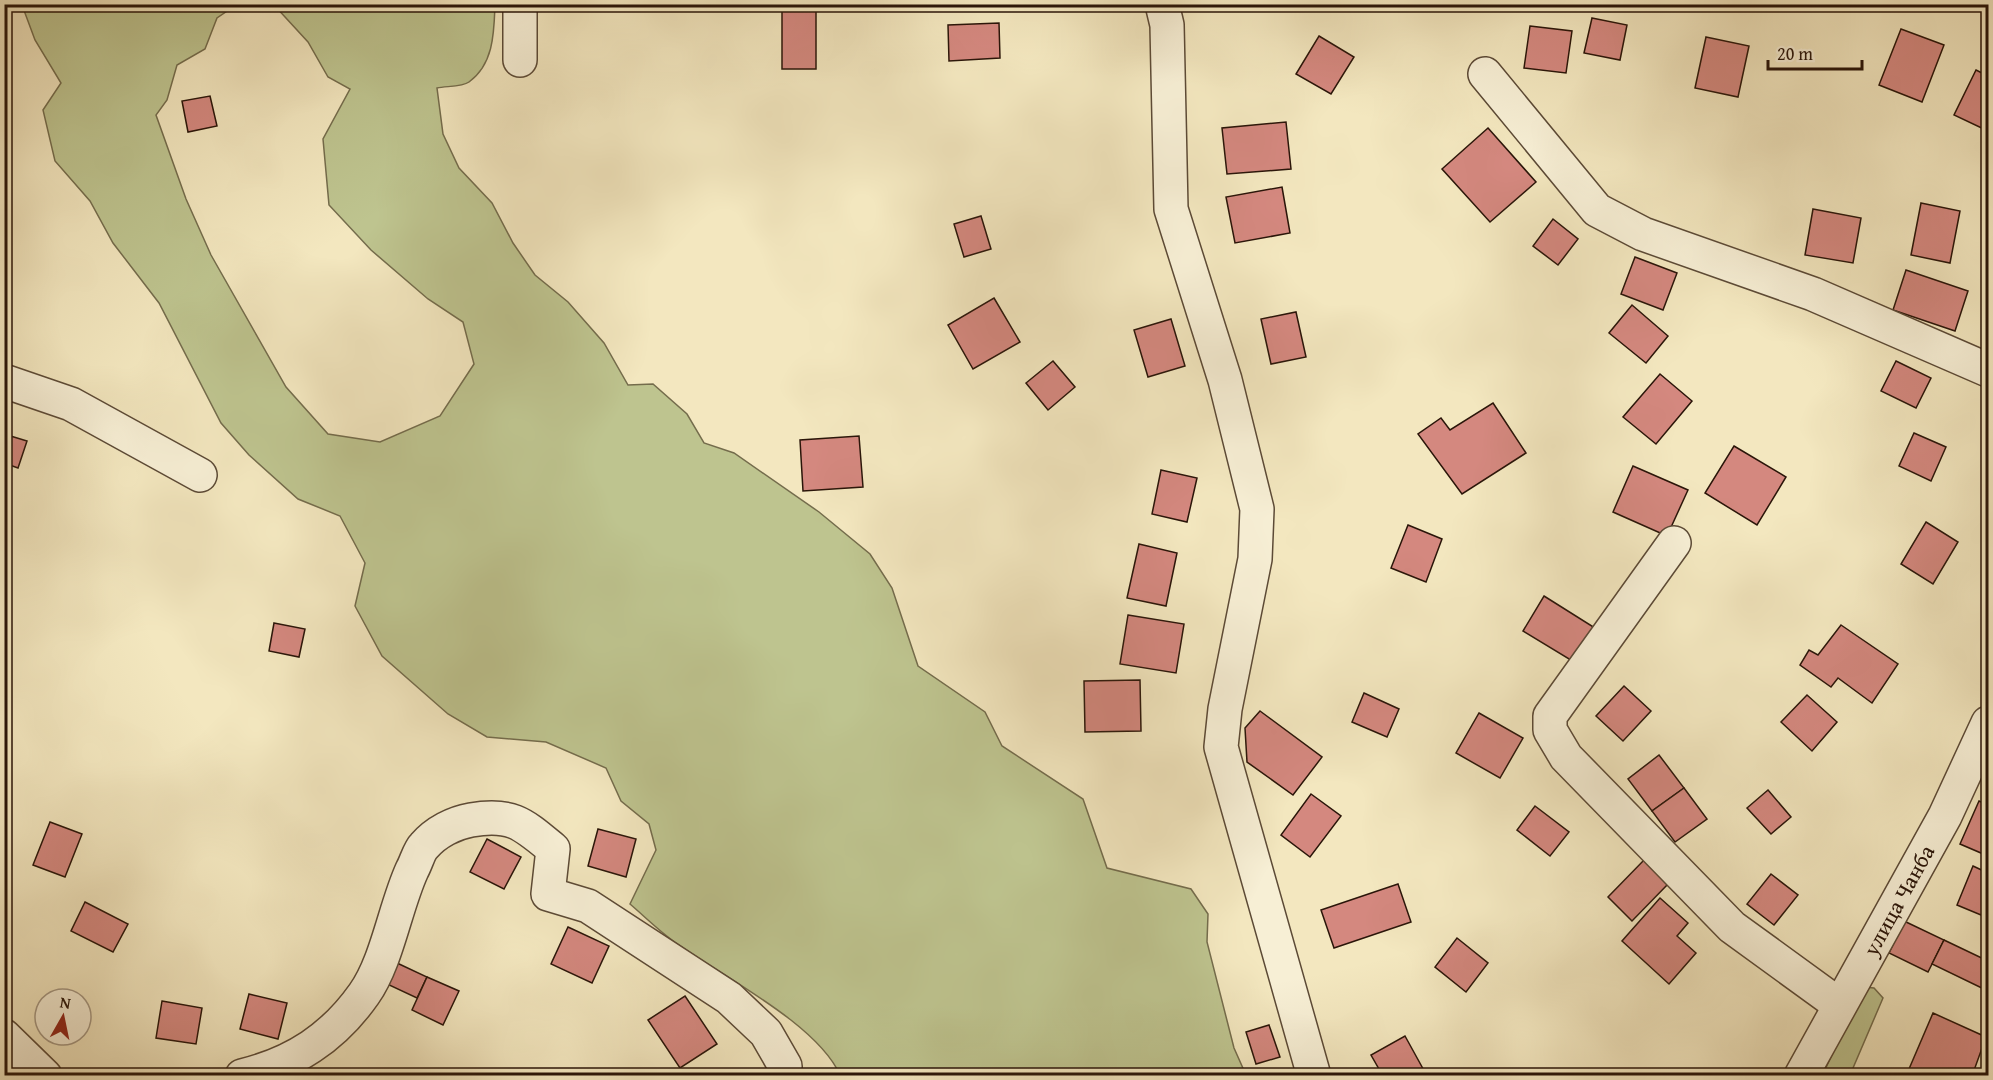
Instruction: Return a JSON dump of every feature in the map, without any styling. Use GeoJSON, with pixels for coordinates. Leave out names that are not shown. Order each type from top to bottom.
{"type":"FeatureCollection","features":[{"type":"Feature","properties":{"kind":"street"},"geometry":{"type":"LineString","coordinates":[[520,4],[520,60]]}},
{"type":"Feature","properties":{"kind":"street"},"geometry":{"type":"LineString","coordinates":[[1162,4],[1167,26],[1171,209],[1225,380],[1257,510],[1255,559],[1225,709],[1221,747],[1314,1076]]}},
{"type":"Feature","properties":{"kind":"street"},"geometry":{"type":"LineString","coordinates":[[1485,74],[1597,210],[1643,234],[1813,294],[1989,370]]}},
{"type":"Feature","properties":{"kind":"street"},"geometry":{"type":"LineString","coordinates":[[4,381],[71,404],[200,475]]}},
{"type":"Feature","properties":{"kind":"street"},"geometry":{"type":"LineString","coordinates":[[1674,543],[1550,716],[1550,730],[1566,757],[1732,927],[1838,1004]]}},
{"type":"Feature","properties":{"kind":"street","name":"улица Чанба"},"geometry":{"type":"LineString","coordinates":[[1801,1076],[1838,1004],[1945,816],[1989,723]]}},
{"type":"Feature","properties":{"kind":"street"},"geometry":{"type":"LineString","coordinates":[[242,1076],[274,1068],[331,1035],[365,992],[385,947],[405,885],[423,846],[455,823],[494,816],[525,825],[553,849],[548,894],[588,906],[729,998],[766,1034],[785,1066],[785,1076]]}},
{"type":"Feature","properties":{"kind":"street"},"geometry":{"type":"LineString","coordinates":[[4,1036],[45,1076]]}},
{"type":"Feature","properties":{"kind":"green space"},"geometry":{"type":"Polygon","coordinates":[[[22,5],[236,5],[217,18],[205,49],[177,65],[167,100],[156,115],[186,199],[211,255],[286,387],[328,434],[380,442],[440,416],[474,364],[463,322],[428,299],[371,250],[329,205],[323,139],[350,89],[328,77],[308,42],[274,5],[495,5],[491,47],[477,75],[466,84],[437,88],[443,134],[459,168],[492,203],[513,243],[535,275],[568,302],[604,343],[628,385],[653,384],[687,414],[704,443],[734,453],[819,512],[870,554],[892,588],[918,666],[985,712],[1002,746],[1083,799],[1107,868],[1191,889],[1208,914],[1207,942],[1234,1048],[1246,1075],[840,1075],[828,1056],[811,1037],[789,1019],[656,927],[630,904],[656,850],[649,824],[621,801],[606,768],[546,742],[487,737],[448,714],[382,656],[355,606],[365,563],[340,516],[298,499],[249,455],[221,423],[159,303],[113,243],[90,201],[55,161],[43,110],[61,83],[35,40],[22,5]]]}},
{"type":"Feature","properties":{"kind":"green space"},"geometry":{"type":"Polygon","coordinates":[[[1864,987],[1874,988],[1883,998],[1850,1075],[1822,1076],[1864,987]]]}},
{"type":"Feature","properties":{"kind":"building"},"geometry":{"type":"Polygon","coordinates":[[[782,10],[816,10],[816,69],[782,69],[782,10]]]}},
{"type":"Feature","properties":{"kind":"building"},"geometry":{"type":"Polygon","coordinates":[[[1592,18],[1627,25],[1620,60],[1584,53],[1592,18]]]}},
{"type":"Feature","properties":{"kind":"building"},"geometry":{"type":"Polygon","coordinates":[[[999,23],[1000,58],[949,61],[948,25],[999,23]]]}},
{"type":"Feature","properties":{"kind":"building"},"geometry":{"type":"Polygon","coordinates":[[[1530,26],[1572,31],[1566,73],[1524,68],[1530,26]]]}},
{"type":"Feature","properties":{"kind":"building"},"geometry":{"type":"Polygon","coordinates":[[[1901,29],[1944,45],[1922,102],[1879,85],[1901,29]]]}},
{"type":"Feature","properties":{"kind":"building"},"geometry":{"type":"Polygon","coordinates":[[[1319,36],[1354,57],[1331,94],[1296,74],[1319,36]]]}},
{"type":"Feature","properties":{"kind":"building"},"geometry":{"type":"Polygon","coordinates":[[[1706,37],[1749,46],[1738,97],[1695,88],[1706,37]]]}},
{"type":"Feature","properties":{"kind":"building"},"geometry":{"type":"Polygon","coordinates":[[[1976,70],[1988,76],[1988,131],[1954,115],[1976,70]]]}},
{"type":"Feature","properties":{"kind":"building"},"geometry":{"type":"Polygon","coordinates":[[[210,96],[217,126],[188,132],[182,101],[210,96]]]}},
{"type":"Feature","properties":{"kind":"building"},"geometry":{"type":"Polygon","coordinates":[[[1286,122],[1291,169],[1227,174],[1222,128],[1286,122]]]}},
{"type":"Feature","properties":{"kind":"building"},"geometry":{"type":"Polygon","coordinates":[[[1488,128],[1536,182],[1490,222],[1442,169],[1488,128]]]}},
{"type":"Feature","properties":{"kind":"building"},"geometry":{"type":"Polygon","coordinates":[[[1282,187],[1290,233],[1235,243],[1226,197],[1282,187]]]}},
{"type":"Feature","properties":{"kind":"building"},"geometry":{"type":"Polygon","coordinates":[[[1921,203],[1960,211],[1950,263],[1911,255],[1921,203]]]}},
{"type":"Feature","properties":{"kind":"building"},"geometry":{"type":"Polygon","coordinates":[[[1813,209],[1861,218],[1853,263],[1805,255],[1813,209]]]}},
{"type":"Feature","properties":{"kind":"building"},"geometry":{"type":"Polygon","coordinates":[[[981,216],[991,249],[964,257],[954,224],[981,216]]]}},
{"type":"Feature","properties":{"kind":"building"},"geometry":{"type":"Polygon","coordinates":[[[1553,219],[1578,239],[1558,265],[1533,246],[1553,219]]]}},
{"type":"Feature","properties":{"kind":"building"},"geometry":{"type":"Polygon","coordinates":[[[1635,257],[1677,273],[1663,310],[1621,294],[1635,257]]]}},
{"type":"Feature","properties":{"kind":"building"},"geometry":{"type":"Polygon","coordinates":[[[1906,270],[1968,291],[1955,331],[1893,310],[1906,270]]]}},
{"type":"Feature","properties":{"kind":"building"},"geometry":{"type":"Polygon","coordinates":[[[994,298],[1020,342],[973,369],[948,325],[994,298]]]}},
{"type":"Feature","properties":{"kind":"building"},"geometry":{"type":"Polygon","coordinates":[[[1632,305],[1668,336],[1646,363],[1609,333],[1632,305]]]}},
{"type":"Feature","properties":{"kind":"building"},"geometry":{"type":"Polygon","coordinates":[[[1296,312],[1306,357],[1271,364],[1261,319],[1296,312]]]}},
{"type":"Feature","properties":{"kind":"building"},"geometry":{"type":"Polygon","coordinates":[[[1171,319],[1185,366],[1148,377],[1134,330],[1171,319]]]}},
{"type":"Feature","properties":{"kind":"building"},"geometry":{"type":"Polygon","coordinates":[[[1053,361],[1075,387],[1048,410],[1026,383],[1053,361]]]}},
{"type":"Feature","properties":{"kind":"building"},"geometry":{"type":"Polygon","coordinates":[[[1896,361],[1931,378],[1916,408],[1881,391],[1896,361]]]}},
{"type":"Feature","properties":{"kind":"building"},"geometry":{"type":"Polygon","coordinates":[[[1660,374],[1692,401],[1656,444],[1623,417],[1660,374]]]}},
{"type":"Feature","properties":{"kind":"building"},"geometry":{"type":"Polygon","coordinates":[[[1493,403],[1526,453],[1462,494],[1418,434],[1441,418],[1450,430],[1493,403]]]}},
{"type":"Feature","properties":{"kind":"building"},"geometry":{"type":"Polygon","coordinates":[[[1914,433],[1946,447],[1931,481],[1899,466],[1914,433]]]}},
{"type":"Feature","properties":{"kind":"building"},"geometry":{"type":"Polygon","coordinates":[[[4,434],[27,441],[18,468],[4,463],[4,434]]]}},
{"type":"Feature","properties":{"kind":"building"},"geometry":{"type":"Polygon","coordinates":[[[859,436],[863,487],[803,491],[800,440],[859,436]]]}},
{"type":"Feature","properties":{"kind":"building"},"geometry":{"type":"Polygon","coordinates":[[[1734,446],[1786,477],[1757,525],[1705,493],[1734,446]]]}},
{"type":"Feature","properties":{"kind":"building"},"geometry":{"type":"Polygon","coordinates":[[[1633,466],[1688,490],[1667,536],[1613,512],[1633,466]]]}},
{"type":"Feature","properties":{"kind":"building"},"geometry":{"type":"Polygon","coordinates":[[[1161,470],[1197,478],[1187,522],[1152,514],[1161,470]]]}},
{"type":"Feature","properties":{"kind":"building"},"geometry":{"type":"Polygon","coordinates":[[[1926,522],[1958,542],[1933,584],[1901,564],[1926,522]]]}},
{"type":"Feature","properties":{"kind":"building"},"geometry":{"type":"Polygon","coordinates":[[[1408,525],[1442,539],[1426,582],[1391,568],[1408,525]]]}},
{"type":"Feature","properties":{"kind":"building"},"geometry":{"type":"Polygon","coordinates":[[[1139,544],[1177,553],[1166,606],[1127,598],[1139,544]]]}},
{"type":"Feature","properties":{"kind":"building"},"geometry":{"type":"Polygon","coordinates":[[[1544,596],[1595,628],[1574,662],[1523,631],[1544,596]]]}},
{"type":"Feature","properties":{"kind":"building"},"geometry":{"type":"Polygon","coordinates":[[[1128,615],[1184,624],[1176,673],[1120,664],[1128,615]]]}},
{"type":"Feature","properties":{"kind":"building"},"geometry":{"type":"Polygon","coordinates":[[[274,623],[305,629],[299,657],[269,651],[274,623]]]}},
{"type":"Feature","properties":{"kind":"building"},"geometry":{"type":"Polygon","coordinates":[[[1841,625],[1898,664],[1872,703],[1838,678],[1831,687],[1800,665],[1809,650],[1818,655],[1841,625]]]}},
{"type":"Feature","properties":{"kind":"building"},"geometry":{"type":"Polygon","coordinates":[[[1140,680],[1141,731],[1085,732],[1084,681],[1140,680]]]}},
{"type":"Feature","properties":{"kind":"building"},"geometry":{"type":"Polygon","coordinates":[[[1624,686],[1651,711],[1623,741],[1596,716],[1624,686]]]}},
{"type":"Feature","properties":{"kind":"building"},"geometry":{"type":"Polygon","coordinates":[[[1364,693],[1399,709],[1387,737],[1352,722],[1364,693]]]}},
{"type":"Feature","properties":{"kind":"building"},"geometry":{"type":"Polygon","coordinates":[[[1807,695],[1837,722],[1812,751],[1781,722],[1807,695]]]}},
{"type":"Feature","properties":{"kind":"building"},"geometry":{"type":"Polygon","coordinates":[[[1260,711],[1322,757],[1293,795],[1247,762],[1245,728],[1260,711]]]}},
{"type":"Feature","properties":{"kind":"building"},"geometry":{"type":"Polygon","coordinates":[[[1479,713],[1523,738],[1500,778],[1456,753],[1479,713]]]}},
{"type":"Feature","properties":{"kind":"building"},"geometry":{"type":"Polygon","coordinates":[[[1659,755],[1684,788],[1652,811],[1628,779],[1659,755]]]}},
{"type":"Feature","properties":{"kind":"building"},"geometry":{"type":"Polygon","coordinates":[[[1684,788],[1707,819],[1675,842],[1652,811],[1684,788]]]}},
{"type":"Feature","properties":{"kind":"building"},"geometry":{"type":"Polygon","coordinates":[[[1768,790],[1791,817],[1771,834],[1747,808],[1768,790]]]}},
{"type":"Feature","properties":{"kind":"building"},"geometry":{"type":"Polygon","coordinates":[[[1311,794],[1341,816],[1310,857],[1281,835],[1311,794]]]}},
{"type":"Feature","properties":{"kind":"building"},"geometry":{"type":"Polygon","coordinates":[[[1979,801],[1988,805],[1988,856],[1960,844],[1979,801]]]}},
{"type":"Feature","properties":{"kind":"building"},"geometry":{"type":"Polygon","coordinates":[[[1535,806],[1569,832],[1550,856],[1517,830],[1535,806]]]}},
{"type":"Feature","properties":{"kind":"building"},"geometry":{"type":"Polygon","coordinates":[[[50,822],[82,834],[65,877],[33,865],[50,822]]]}},
{"type":"Feature","properties":{"kind":"building"},"geometry":{"type":"Polygon","coordinates":[[[598,829],[636,839],[626,877],[588,866],[598,829]]]}},
{"type":"Feature","properties":{"kind":"building"},"geometry":{"type":"Polygon","coordinates":[[[487,839],[521,857],[504,889],[470,872],[487,839]]]}},
{"type":"Feature","properties":{"kind":"building"},"geometry":{"type":"Polygon","coordinates":[[[1644,860],[1668,884],[1632,921],[1608,897],[1644,860]]]}},
{"type":"Feature","properties":{"kind":"building"},"geometry":{"type":"Polygon","coordinates":[[[1973,866],[1988,873],[1988,898],[1981,915],[1957,905],[1973,866]]]}},
{"type":"Feature","properties":{"kind":"building"},"geometry":{"type":"Polygon","coordinates":[[[1771,874],[1798,895],[1774,925],[1747,904],[1771,874]]]}},
{"type":"Feature","properties":{"kind":"building"},"geometry":{"type":"Polygon","coordinates":[[[1398,884],[1411,922],[1334,948],[1321,910],[1398,884]]]}},
{"type":"Feature","properties":{"kind":"building"},"geometry":{"type":"Polygon","coordinates":[[[1660,898],[1688,923],[1677,936],[1696,953],[1669,984],[1622,941],[1660,898]]]}},
{"type":"Feature","properties":{"kind":"building"},"geometry":{"type":"Polygon","coordinates":[[[85,902],[128,924],[113,952],[71,931],[85,902]]]}},
{"type":"Feature","properties":{"kind":"building"},"geometry":{"type":"Polygon","coordinates":[[[1904,921],[1944,940],[1928,972],[1889,953],[1904,921]]]}},
{"type":"Feature","properties":{"kind":"building"},"geometry":{"type":"Polygon","coordinates":[[[568,927],[609,946],[592,983],[551,964],[568,927]]]}},
{"type":"Feature","properties":{"kind":"building"},"geometry":{"type":"Polygon","coordinates":[[[1457,938],[1488,963],[1466,992],[1435,967],[1457,938]]]}},
{"type":"Feature","properties":{"kind":"building"},"geometry":{"type":"Polygon","coordinates":[[[1944,940],[1988,961],[1988,991],[1932,964],[1944,940]]]}},
{"type":"Feature","properties":{"kind":"building"},"geometry":{"type":"Polygon","coordinates":[[[397,963],[427,977],[417,998],[387,984],[397,963]]]}},
{"type":"Feature","properties":{"kind":"building"},"geometry":{"type":"Polygon","coordinates":[[[427,977],[459,991],[443,1025],[412,1010],[427,977]]]}},
{"type":"Feature","properties":{"kind":"building"},"geometry":{"type":"Polygon","coordinates":[[[249,994],[287,1003],[278,1039],[240,1029],[249,994]]]}},
{"type":"Feature","properties":{"kind":"building"},"geometry":{"type":"Polygon","coordinates":[[[685,996],[717,1044],[680,1068],[648,1020],[685,996]]]}},
{"type":"Feature","properties":{"kind":"building"},"geometry":{"type":"Polygon","coordinates":[[[162,1001],[202,1008],[196,1044],[156,1038],[162,1001]]]}},
{"type":"Feature","properties":{"kind":"building"},"geometry":{"type":"Polygon","coordinates":[[[1933,1013],[1986,1037],[1972,1076],[1906,1076],[1933,1013]]]}},
{"type":"Feature","properties":{"kind":"building"},"geometry":{"type":"Polygon","coordinates":[[[1269,1025],[1280,1057],[1256,1064],[1246,1032],[1269,1025]]]}},
{"type":"Feature","properties":{"kind":"building"},"geometry":{"type":"Polygon","coordinates":[[[1405,1036],[1427,1076],[1383,1076],[1371,1055],[1405,1036]]]}}]}
